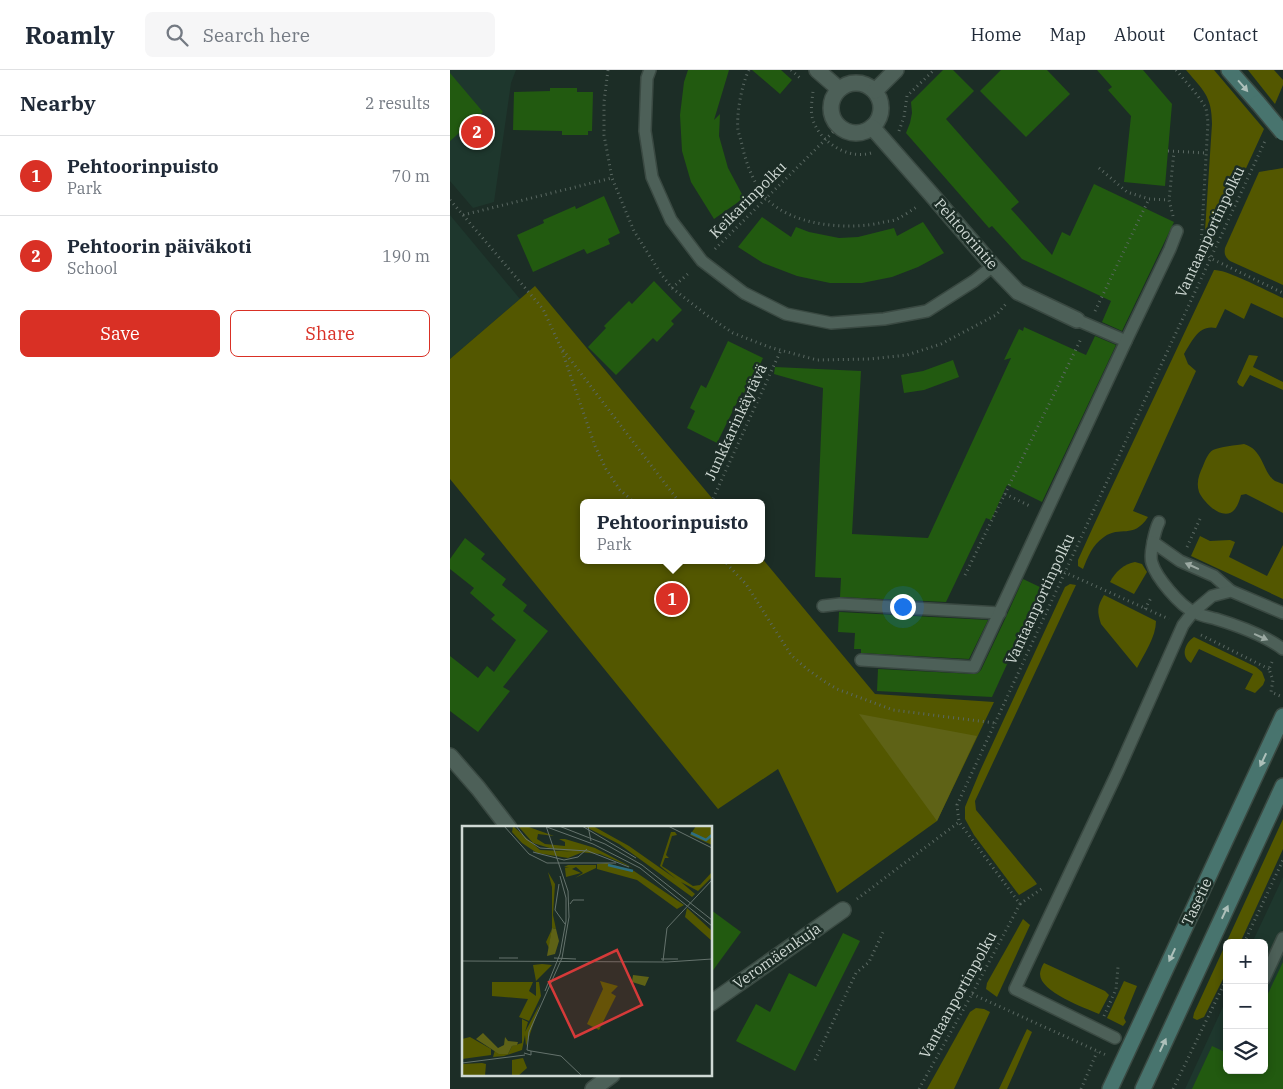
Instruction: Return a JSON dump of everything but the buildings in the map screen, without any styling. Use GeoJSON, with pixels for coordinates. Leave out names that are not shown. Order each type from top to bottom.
{"type":"FeatureCollection","features":[{"type":"Feature","properties":{"kind":"main road"},"geometry":{"type":"LineString","coordinates":[[1229,70],[1258,103],[1276,134]]}},
{"type":"Feature","properties":{"kind":"main road","name":"Tasetie"},"geometry":{"type":"LineString","coordinates":[[1110,1089],[1283,716]]}},
{"type":"Feature","properties":{"kind":"main road","name":"Tasetie"},"geometry":{"type":"LineString","coordinates":[[1143,1089],[1283,786]]}},
{"type":"Feature","properties":{"kind":"street"},"geometry":{"type":"LineString","coordinates":[[817,70],[839,89]]}},
{"type":"Feature","properties":{"kind":"street"},"geometry":{"type":"LineString","coordinates":[[875,91],[896,70]]}},
{"type":"Feature","properties":{"kind":"street"},"geometry":{"type":"LineString","coordinates":[[853,83],[868,86],[875,91],[881,106],[877,121],[872,127],[866,131],[852,133],[845,131],[834,120],[831,104],[839,89],[853,83]]}},
{"type":"Feature","properties":{"kind":"street","name":"Pehtoorintie"},"geometry":{"type":"LineString","coordinates":[[872,127],[1018,292],[1083,322]]}},
{"type":"Feature","properties":{"kind":"street"},"geometry":{"type":"LineString","coordinates":[[450,756],[507,826]]}},
{"type":"Feature","properties":{"kind":"street","name":"Veromäenkuja"},"geometry":{"type":"LineString","coordinates":[[712,1002],[843,910]]}},
{"type":"Feature","properties":{"kind":"street"},"geometry":{"type":"LineString","coordinates":[[593,1089],[611,1076]]}},
{"type":"Feature","properties":{"kind":"lane"},"geometry":{"type":"LineString","coordinates":[[650,70],[647,78],[645,131],[652,177],[671,220],[702,261],[744,293],[786,314],[831,323],[884,319],[926,311],[974,281],[993,266]]}},
{"type":"Feature","properties":{"kind":"lane"},"geometry":{"type":"LineString","coordinates":[[861,660],[974,667],[1177,231]]}},
{"type":"Feature","properties":{"kind":"lane"},"geometry":{"type":"LineString","coordinates":[[1083,322],[1126,341]]}},
{"type":"Feature","properties":{"kind":"lane"},"geometry":{"type":"LineString","coordinates":[[1159,522],[1153,542],[1151,562],[1160,578],[1177,599],[1193,612],[1239,627],[1271,642],[1283,650]]}},
{"type":"Feature","properties":{"kind":"lane"},"geometry":{"type":"LineString","coordinates":[[1153,542],[1180,561],[1214,576],[1230,591],[1283,613]]}},
{"type":"Feature","properties":{"kind":"lane"},"geometry":{"type":"LineString","coordinates":[[1115,1038],[1015,989],[1118,771],[1183,625],[1193,612],[1212,596],[1230,591]]}},
{"type":"Feature","properties":{"kind":"lane"},"geometry":{"type":"LineString","coordinates":[[823,606],[840,604],[1000,613]]}},
{"type":"Feature","properties":{"kind":"lane"},"geometry":{"type":"LineString","coordinates":[[1268,970],[1283,938]]}},
{"type":"Feature","properties":{"kind":"path"},"geometry":{"type":"LineString","coordinates":[[608,70],[604,102],[604,135],[612,178],[634,231],[672,288],[733,333],[817,360],[870,360],[907,355],[941,344],[996,315],[1018,292]]}},
{"type":"Feature","properties":{"kind":"path"},"geometry":{"type":"LineString","coordinates":[[749,70],[745,77],[740,102],[738,129],[744,152],[753,179],[766,198],[788,214],[816,223],[871,226],[898,219],[932,194]]}},
{"type":"Feature","properties":{"kind":"path"},"geometry":{"type":"LineString","coordinates":[[1176,70],[1206,108],[1208,122],[1201,246],[1210,258],[1283,293]]}},
{"type":"Feature","properties":{"kind":"path","name":"Keikarinpolku"},"geometry":{"type":"LineString","coordinates":[[672,288],[726,240],[839,126]]}},
{"type":"Feature","properties":{"kind":"path","name":"Vantaanportinpolku"},"geometry":{"type":"LineString","coordinates":[[958,822],[957,805],[994,723],[1210,258],[1276,134]]}},
{"type":"Feature","properties":{"kind":"path"},"geometry":{"type":"LineString","coordinates":[[1168,151],[1206,154]]}},
{"type":"Feature","properties":{"kind":"path"},"geometry":{"type":"LineString","coordinates":[[1174,152],[1169,200],[1177,231]]}},
{"type":"Feature","properties":{"kind":"path"},"geometry":{"type":"LineString","coordinates":[[1099,168],[1127,192],[1149,199],[1169,200]]}},
{"type":"Feature","properties":{"kind":"path"},"geometry":{"type":"LineString","coordinates":[[463,215],[612,178]]}},
{"type":"Feature","properties":{"kind":"path"},"geometry":{"type":"LineString","coordinates":[[965,575],[1005,494],[1083,322],[1149,199]]}},
{"type":"Feature","properties":{"kind":"path"},"geometry":{"type":"LineString","coordinates":[[450,200],[543,309],[561,348],[595,446],[606,469],[620,490],[630,499]]}},
{"type":"Feature","properties":{"kind":"path"},"geometry":{"type":"LineString","coordinates":[[561,348],[677,499]]}},
{"type":"Feature","properties":{"kind":"path","name":"Junkkarinkäytävä"},"geometry":{"type":"LineString","coordinates":[[713,499],[781,350]]}},
{"type":"Feature","properties":{"kind":"path"},"geometry":{"type":"LineString","coordinates":[[1005,494],[1045,513]]}},
{"type":"Feature","properties":{"kind":"path"},"geometry":{"type":"LineString","coordinates":[[727,564],[746,584],[791,654],[807,669],[837,689],[892,710],[994,723]]}},
{"type":"Feature","properties":{"kind":"path"},"geometry":{"type":"LineString","coordinates":[[1271,692],[1283,698]]}},
{"type":"Feature","properties":{"kind":"path"},"geometry":{"type":"LineString","coordinates":[[843,910],[958,822],[1020,904],[1048,884]]}},
{"type":"Feature","properties":{"kind":"path"},"geometry":{"type":"LineString","coordinates":[[1246,939],[1283,860]]}},
{"type":"Feature","properties":{"kind":"path","name":"Vantaanportinpolku"},"geometry":{"type":"LineString","coordinates":[[919,1089],[1020,904]]}},
{"type":"Feature","properties":{"kind":"path"},"geometry":{"type":"LineString","coordinates":[[815,1060],[856,973],[869,962],[884,930]]}},
{"type":"Feature","properties":{"kind":"path"},"geometry":{"type":"LineString","coordinates":[[1088,1048],[1116,989],[1118,967]]}},
{"type":"Feature","properties":{"kind":"path"},"geometry":{"type":"LineString","coordinates":[[1174,1089],[1224,984]]}},
{"type":"Feature","properties":{"kind":"path"},"geometry":{"type":"LineString","coordinates":[[972,994],[1106,1056]]}},
{"type":"Feature","properties":{"kind":"path"},"geometry":{"type":"LineString","coordinates":[[1080,1089],[1097,1052]]}},
{"type":"Feature","properties":{"kind":"shaded area"},"geometry":{"type":"Polygon","coordinates":[[[450,70],[516,70],[511,83],[494,202],[473,208],[450,181],[450,70]]]}},
{"type":"Feature","properties":{"kind":"shaded area"},"geometry":{"type":"Polygon","coordinates":[[[1186,70],[1214,70],[1264,129],[1210,247],[1205,231],[1212,114],[1205,94],[1186,70]]]}},
{"type":"Feature","properties":{"kind":"shaded area"},"geometry":{"type":"Polygon","coordinates":[[[1248,70],[1274,70],[1283,80],[1283,85],[1275,104],[1248,70]]]}},
{"type":"Feature","properties":{"kind":"shaded area"},"geometry":{"type":"Polygon","coordinates":[[[1283,168],[1283,285],[1230,261],[1226,257],[1225,248],[1259,172],[1283,168]]]}},
{"type":"Feature","properties":{"kind":"shaded area"},"geometry":{"type":"Polygon","coordinates":[[[450,215],[520,299],[450,359],[450,215]]]}},
{"type":"Feature","properties":{"kind":"shaded area"},"geometry":{"type":"Polygon","coordinates":[[[1214,270],[1237,277],[1283,298],[1283,318],[1251,303],[1244,319],[1225,309],[1216,328],[1210,327],[1205,329],[1193,339],[1184,354],[1188,364],[1196,371],[1133,511],[1148,517],[1137,528],[1116,532],[1100,540],[1091,552],[1083,569],[1078,566],[1078,560],[1214,270]]]}},
{"type":"Feature","properties":{"kind":"shaded area"},"geometry":{"type":"Polygon","coordinates":[[[535,286],[713,499],[580,499],[580,564],[765,564],[765,562],[875,694],[994,702],[937,821],[837,893],[778,769],[718,809],[450,479],[450,359],[535,286]]]}},
{"type":"Feature","properties":{"kind":"shaded area"},"geometry":{"type":"Polygon","coordinates":[[[1249,355],[1258,356],[1253,367],[1283,382],[1283,390],[1250,375],[1243,387],[1239,385],[1237,382],[1249,355]]]}},
{"type":"Feature","properties":{"kind":"shaded area"},"geometry":{"type":"Polygon","coordinates":[[[1244,444],[1255,451],[1271,477],[1283,484],[1283,513],[1246,494],[1241,495],[1239,502],[1231,513],[1220,513],[1205,501],[1199,492],[1199,475],[1211,451],[1244,444]]]}},
{"type":"Feature","properties":{"kind":"shaded area"},"geometry":{"type":"Polygon","coordinates":[[[1200,536],[1210,541],[1230,540],[1235,542],[1229,557],[1267,576],[1283,545],[1283,599],[1191,556],[1200,536]]]}},
{"type":"Feature","properties":{"kind":"shaded area"},"geometry":{"type":"Polygon","coordinates":[[[1135,562],[1142,564],[1147,572],[1134,594],[1110,582],[1120,569],[1135,562]]]}},
{"type":"Feature","properties":{"kind":"shaded area"},"geometry":{"type":"Polygon","coordinates":[[[1070,584],[1076,585],[975,801],[976,810],[1037,884],[1019,895],[974,835],[965,819],[965,807],[1065,587],[1070,584]]]}},
{"type":"Feature","properties":{"kind":"shaded area"},"geometry":{"type":"Polygon","coordinates":[[[1104,595],[1156,621],[1152,639],[1137,668],[1101,624],[1098,609],[1104,595]]]}},
{"type":"Feature","properties":{"kind":"shaded area"},"geometry":{"type":"Polygon","coordinates":[[[1194,637],[1256,667],[1262,672],[1265,680],[1263,685],[1255,693],[1245,689],[1253,674],[1199,649],[1191,663],[1186,657],[1185,650],[1188,643],[1194,637]]]}},
{"type":"Feature","properties":{"kind":"shaded area"},"geometry":{"type":"Polygon","coordinates":[[[859,714],[977,736],[937,821],[859,714]]]}},
{"type":"Feature","properties":{"kind":"shaded area"},"geometry":{"type":"Polygon","coordinates":[[[1283,819],[1283,849],[1242,939],[1228,939],[1283,819]]]}},
{"type":"Feature","properties":{"kind":"shaded area"},"geometry":{"type":"Polygon","coordinates":[[[1283,877],[1283,1089],[1185,1089],[1223,1007],[1223,1074],[1268,1074],[1268,939],[1254,939],[1283,877]]]}},
{"type":"Feature","properties":{"kind":"shaded area"},"geometry":{"type":"Polygon","coordinates":[[[1023,919],[1030,925],[997,997],[986,989],[987,983],[1023,919]]]}},
{"type":"Feature","properties":{"kind":"shaded area"},"geometry":{"type":"Polygon","coordinates":[[[1223,950],[1223,979],[1204,1017],[1197,1020],[1193,1018],[1223,950]]]}},
{"type":"Feature","properties":{"kind":"shaded area"},"geometry":{"type":"Polygon","coordinates":[[[1044,963],[1105,991],[1109,995],[1099,1014],[1064,998],[1047,987],[1042,981],[1040,974],[1044,963]]]}},
{"type":"Feature","properties":{"kind":"shaded area"},"geometry":{"type":"Polygon","coordinates":[[[1124,981],[1137,986],[1124,1018],[1126,1022],[1123,1026],[1107,1018],[1124,981]]]}},
{"type":"Feature","properties":{"kind":"shaded area"},"geometry":{"type":"Polygon","coordinates":[[[976,1008],[990,1012],[954,1089],[927,1089],[970,1012],[976,1008]]]}},
{"type":"Feature","properties":{"kind":"shaded area"},"geometry":{"type":"Polygon","coordinates":[[[1027,1029],[1032,1032],[1007,1089],[999,1089],[1027,1029]]]}},
{"type":"Feature","properties":{"kind":"place","name":"Pehtoorin päiväkoti"},"geometry":{"type":"Point","coordinates":[477,132]}},
{"type":"Feature","properties":{"kind":"place","name":"Pehtoorinpuisto"},"geometry":{"type":"Point","coordinates":[672,599]}}]}
